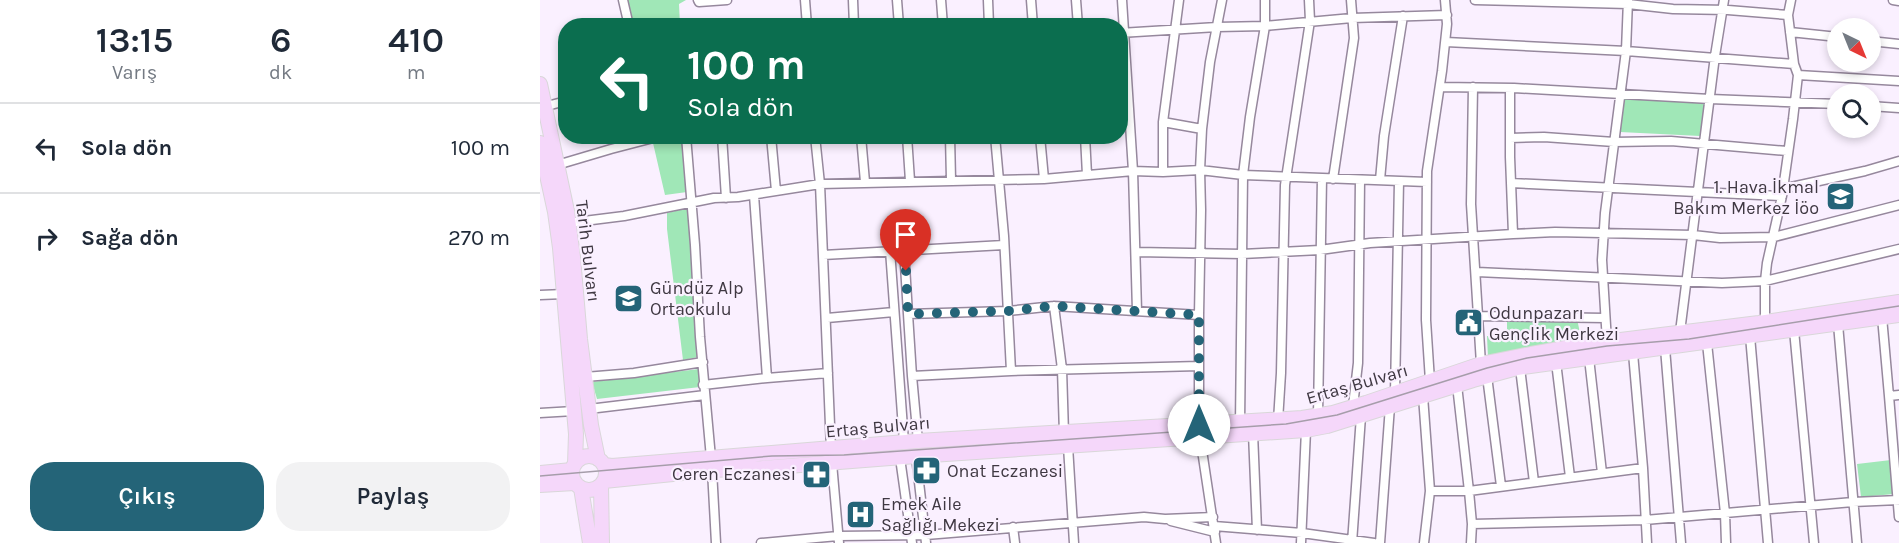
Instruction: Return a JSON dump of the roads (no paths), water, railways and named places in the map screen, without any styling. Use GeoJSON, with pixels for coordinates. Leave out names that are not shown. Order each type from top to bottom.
{"type":"FeatureCollection","features":[{"type":"Feature","properties":{"kind":"main road","name":"Tarih Bulvarı"},"geometry":{"type":"LineString","coordinates":[[540,84],[547,162],[568,223],[589,409],[601,462]]}},
{"type":"Feature","properties":{"kind":"main road"},"geometry":{"type":"LineString","coordinates":[[540,143],[547,162],[560,248],[576,434],[576,476],[590,543]]}},
{"type":"Feature","properties":{"kind":"main road","name":"Ertaş Bulvarı"},"geometry":{"type":"LineString","coordinates":[[601,462],[612,466],[711,464],[832,456],[900,458],[1066,440],[1199,431],[1253,433],[1306,429],[1327,426],[1395,393],[1430,381],[1484,370],[1531,354],[1899,302]]}},
{"type":"Feature","properties":{"kind":"main road","name":"Ertaş Bulvarı"},"geometry":{"type":"LineString","coordinates":[[1199,431],[1240,423],[1278,421],[1390,406],[1457,385],[1484,370],[1520,368],[1899,315]]}},
{"type":"Feature","properties":{"kind":"main road","name":"Ertaş Bulvarı"},"geometry":{"type":"LineString","coordinates":[[832,456],[911,442],[1066,440]]}},
{"type":"Feature","properties":{"kind":"main road"},"geometry":{"type":"LineString","coordinates":[[576,476],[585,457],[601,462],[606,474],[602,483],[602,543]]}},
{"type":"Feature","properties":{"kind":"main road","name":"Ertaş Bulvarı"},"geometry":{"type":"LineString","coordinates":[[602,483],[711,464]]}},
{"type":"Feature","properties":{"kind":"main road"},"geometry":{"type":"LineString","coordinates":[[540,473],[576,476],[588,490],[595,489],[602,483]]}},
{"type":"Feature","properties":{"kind":"main road"},"geometry":{"type":"LineString","coordinates":[[540,485],[576,476]]}},
{"type":"Feature","properties":{"kind":"street"},"geometry":{"type":"LineString","coordinates":[[623,0],[627,18]]}},
{"type":"Feature","properties":{"kind":"street"},"geometry":{"type":"LineString","coordinates":[[698,0],[699,2],[728,0]]}},
{"type":"Feature","properties":{"kind":"street"},"geometry":{"type":"LineString","coordinates":[[805,0],[806,18]]}},
{"type":"Feature","properties":{"kind":"street"},"geometry":{"type":"LineString","coordinates":[[853,0],[854,18]]}},
{"type":"Feature","properties":{"kind":"street"},"geometry":{"type":"LineString","coordinates":[[897,0],[898,18]]}},
{"type":"Feature","properties":{"kind":"street"},"geometry":{"type":"LineString","coordinates":[[942,0],[943,18]]}},
{"type":"Feature","properties":{"kind":"street"},"geometry":{"type":"LineString","coordinates":[[988,0],[989,18]]}},
{"type":"Feature","properties":{"kind":"street"},"geometry":{"type":"LineString","coordinates":[[1031,0],[1032,18]]}},
{"type":"Feature","properties":{"kind":"street"},"geometry":{"type":"LineString","coordinates":[[1076,0],[1077,18]]}},
{"type":"Feature","properties":{"kind":"street"},"geometry":{"type":"LineString","coordinates":[[1122,0],[1122,18]]}},
{"type":"Feature","properties":{"kind":"street"},"geometry":{"type":"LineString","coordinates":[[1163,172],[1163,122],[1179,0]]}},
{"type":"Feature","properties":{"kind":"street"},"geometry":{"type":"LineString","coordinates":[[1216,543],[1199,431],[1199,254],[1202,129],[1210,62],[1222,0]]}},
{"type":"Feature","properties":{"kind":"street"},"geometry":{"type":"LineString","coordinates":[[1240,423],[1243,175],[1265,26],[1265,0]]}},
{"type":"Feature","properties":{"kind":"street"},"geometry":{"type":"LineString","coordinates":[[1278,421],[1286,177],[1310,21],[1309,0]]}},
{"type":"Feature","properties":{"kind":"street"},"geometry":{"type":"LineString","coordinates":[[1333,178],[1354,38],[1352,0]]}},
{"type":"Feature","properties":{"kind":"street"},"geometry":{"type":"LineString","coordinates":[[1430,381],[1426,320],[1426,182],[1446,42],[1445,0]]}},
{"type":"Feature","properties":{"kind":"street"},"geometry":{"type":"LineString","coordinates":[[1475,0],[1628,2],[1672,9],[1788,15]]}},
{"type":"Feature","properties":{"kind":"street"},"geometry":{"type":"LineString","coordinates":[[1680,332],[1724,0]]}},
{"type":"Feature","properties":{"kind":"street"},"geometry":{"type":"LineString","coordinates":[[1765,322],[1765,280],[1782,192],[1798,75],[1794,64],[1788,15],[1791,0]]}},
{"type":"Feature","properties":{"kind":"street"},"geometry":{"type":"LineString","coordinates":[[1893,0],[1899,1]]}},
{"type":"Feature","properties":{"kind":"street"},"geometry":{"type":"LineString","coordinates":[[1607,342],[1602,260],[1626,51],[1628,2]]}},
{"type":"Feature","properties":{"kind":"street"},"geometry":{"type":"LineString","coordinates":[[1128,33],[1265,26],[1352,18],[1447,15]]}},
{"type":"Feature","properties":{"kind":"street"},"geometry":{"type":"LineString","coordinates":[[1380,180],[1384,136],[1403,16]]}},
{"type":"Feature","properties":{"kind":"street"},"geometry":{"type":"LineString","coordinates":[[1790,32],[1827,36]]}},
{"type":"Feature","properties":{"kind":"street"},"geometry":{"type":"LineString","coordinates":[[1446,42],[1715,56],[1794,64]]}},
{"type":"Feature","properties":{"kind":"street"},"geometry":{"type":"LineString","coordinates":[[1881,42],[1899,44]]}},
{"type":"Feature","properties":{"kind":"street"},"geometry":{"type":"LineString","coordinates":[[1798,75],[1899,81]]}},
{"type":"Feature","properties":{"kind":"street"},"geometry":{"type":"LineString","coordinates":[[1440,87],[1510,88],[1827,103]]}},
{"type":"Feature","properties":{"kind":"street"},"geometry":{"type":"LineString","coordinates":[[1473,87],[1471,204],[1473,236],[1484,370],[1501,486]]}},
{"type":"Feature","properties":{"kind":"street"},"geometry":{"type":"LineString","coordinates":[[1510,88],[1513,234]]}},
{"type":"Feature","properties":{"kind":"street"},"geometry":{"type":"LineString","coordinates":[[542,107],[558,103]]}},
{"type":"Feature","properties":{"kind":"street"},"geometry":{"type":"LineString","coordinates":[[1881,107],[1899,108]]}},
{"type":"Feature","properties":{"kind":"street"},"geometry":{"type":"LineString","coordinates":[[1128,108],[1137,252],[1137,311]]}},
{"type":"Feature","properties":{"kind":"street"},"geometry":{"type":"LineString","coordinates":[[1163,122],[1202,129]]}},
{"type":"Feature","properties":{"kind":"street"},"geometry":{"type":"LineString","coordinates":[[1510,138],[1544,137],[1614,142],[1671,141],[1787,151]]}},
{"type":"Feature","properties":{"kind":"street"},"geometry":{"type":"LineString","coordinates":[[547,162],[616,144]]}},
{"type":"Feature","properties":{"kind":"street"},"geometry":{"type":"LineString","coordinates":[[687,144],[699,336],[703,362],[716,543]]}},
{"type":"Feature","properties":{"kind":"street"},"geometry":{"type":"LineString","coordinates":[[723,144],[726,198]]}},
{"type":"Feature","properties":{"kind":"street"},"geometry":{"type":"LineString","coordinates":[[772,144],[776,191]]}},
{"type":"Feature","properties":{"kind":"street"},"geometry":{"type":"LineString","coordinates":[[816,144],[827,318],[832,456],[839,540]]}},
{"type":"Feature","properties":{"kind":"street"},"geometry":{"type":"LineString","coordinates":[[862,144],[866,182]]}},
{"type":"Feature","properties":{"kind":"street"},"geometry":{"type":"LineString","coordinates":[[908,144],[910,182]]}},
{"type":"Feature","properties":{"kind":"street"},"geometry":{"type":"LineString","coordinates":[[950,144],[951,180]]}},
{"type":"Feature","properties":{"kind":"street"},"geometry":{"type":"LineString","coordinates":[[996,144],[1011,371]]}},
{"type":"Feature","properties":{"kind":"street"},"geometry":{"type":"LineString","coordinates":[[1041,144],[1044,179]]}},
{"type":"Feature","properties":{"kind":"street"},"geometry":{"type":"LineString","coordinates":[[1085,144],[1087,175]]}},
{"type":"Feature","properties":{"kind":"street"},"geometry":{"type":"LineString","coordinates":[[1511,183],[1782,192],[1899,161]]}},
{"type":"Feature","properties":{"kind":"street"},"geometry":{"type":"LineString","coordinates":[[568,223],[820,184],[1044,179],[1133,171],[1200,170],[1243,175],[1426,182]]}},
{"type":"Feature","properties":{"kind":"street"},"geometry":{"type":"LineString","coordinates":[[1318,416],[1322,178]]}},
{"type":"Feature","properties":{"kind":"street"},"geometry":{"type":"LineString","coordinates":[[1352,541],[1357,411],[1360,180]]}},
{"type":"Feature","properties":{"kind":"street"},"geometry":{"type":"LineString","coordinates":[[1395,393],[1399,181]]}},
{"type":"Feature","properties":{"kind":"street"},"geometry":{"type":"LineString","coordinates":[[754,195],[767,378]]}},
{"type":"Feature","properties":{"kind":"street"},"geometry":{"type":"LineString","coordinates":[[1137,252],[1242,254],[1555,232],[1720,238],[1774,237],[1899,205]]}},
{"type":"Feature","properties":{"kind":"street"},"geometry":{"type":"LineString","coordinates":[[823,255],[1004,245]]}},
{"type":"Feature","properties":{"kind":"street"},"geometry":{"type":"LineString","coordinates":[[904,249],[912,376],[911,442]]}},
{"type":"Feature","properties":{"kind":"street"},"geometry":{"type":"LineString","coordinates":[[1477,272],[1722,283],[1765,280],[1899,249]]}},
{"type":"Feature","properties":{"kind":"street"},"geometry":{"type":"LineString","coordinates":[[890,250],[894,312],[911,442]]}},
{"type":"Feature","properties":{"kind":"street"},"geometry":{"type":"LineString","coordinates":[[540,295],[564,294]]}},
{"type":"Feature","properties":{"kind":"street"},"geometry":{"type":"LineString","coordinates":[[908,314],[1008,311],[1054,306],[1199,315]]}},
{"type":"Feature","properties":{"kind":"street"},"geometry":{"type":"LineString","coordinates":[[1054,306],[1062,369],[1074,543]]}},
{"type":"Feature","properties":{"kind":"street"},"geometry":{"type":"LineString","coordinates":[[827,318],[894,312]]}},
{"type":"Feature","properties":{"kind":"street"},"geometry":{"type":"LineString","coordinates":[[1479,316],[1605,318]]}},
{"type":"Feature","properties":{"kind":"street"},"geometry":{"type":"LineString","coordinates":[[1882,317],[1894,396],[1899,517]]}},
{"type":"Feature","properties":{"kind":"street"},"geometry":{"type":"LineString","coordinates":[[1838,324],[1857,543]]}},
{"type":"Feature","properties":{"kind":"street"},"geometry":{"type":"LineString","coordinates":[[1794,330],[1814,543]]}},
{"type":"Feature","properties":{"kind":"street"},"geometry":{"type":"LineString","coordinates":[[1750,336],[1768,543]]}},
{"type":"Feature","properties":{"kind":"street"},"geometry":{"type":"LineString","coordinates":[[1707,343],[1725,513],[1726,543]]}},
{"type":"Feature","properties":{"kind":"street"},"geometry":{"type":"LineString","coordinates":[[1665,348],[1681,543]]}},
{"type":"Feature","properties":{"kind":"street"},"geometry":{"type":"LineString","coordinates":[[1633,352],[1647,543]]}},
{"type":"Feature","properties":{"kind":"street"},"geometry":{"type":"LineString","coordinates":[[1589,358],[1602,473]]}},
{"type":"Feature","properties":{"kind":"street"},"geometry":{"type":"LineString","coordinates":[[585,376],[634,373],[703,362]]}},
{"type":"Feature","properties":{"kind":"street"},"geometry":{"type":"LineString","coordinates":[[1556,362],[1570,477]]}},
{"type":"Feature","properties":{"kind":"street"},"geometry":{"type":"LineString","coordinates":[[912,376],[1199,366]]}},
{"type":"Feature","properties":{"kind":"street"},"geometry":{"type":"LineString","coordinates":[[1520,368],[1534,482]]}},
{"type":"Feature","properties":{"kind":"street"},"geometry":{"type":"LineString","coordinates":[[704,385],[828,373]]}},
{"type":"Feature","properties":{"kind":"street"},"geometry":{"type":"LineString","coordinates":[[1457,385],[1472,524],[1471,543]]}},
{"type":"Feature","properties":{"kind":"street"},"geometry":{"type":"LineString","coordinates":[[589,409],[705,395]]}},
{"type":"Feature","properties":{"kind":"street"},"geometry":{"type":"LineString","coordinates":[[1423,396],[1430,491],[1424,543]]}},
{"type":"Feature","properties":{"kind":"street"},"geometry":{"type":"LineString","coordinates":[[1380,543],[1390,406]]}},
{"type":"Feature","properties":{"kind":"street"},"geometry":{"type":"LineString","coordinates":[[540,413],[574,411]]}},
{"type":"Feature","properties":{"kind":"street"},"geometry":{"type":"LineString","coordinates":[[1301,543],[1306,429]]}},
{"type":"Feature","properties":{"kind":"street"},"geometry":{"type":"LineString","coordinates":[[1253,433],[1257,530]]}},
{"type":"Feature","properties":{"kind":"street"},"geometry":{"type":"LineString","coordinates":[[916,456],[926,539]]}},
{"type":"Feature","properties":{"kind":"street"},"geometry":{"type":"LineString","coordinates":[[900,458],[912,539]]}},
{"type":"Feature","properties":{"kind":"street"},"geometry":{"type":"LineString","coordinates":[[1430,491],[1469,491],[1643,468]]}},
{"type":"Feature","properties":{"kind":"street"},"geometry":{"type":"LineString","coordinates":[[1472,524],[1646,520],[1898,500]]}},
{"type":"Feature","properties":{"kind":"street"},"geometry":{"type":"LineString","coordinates":[[761,543],[926,539],[1013,527],[1144,517],[1302,533],[1374,543]]}},
{"type":"Feature","properties":{"kind":"street"},"geometry":{"type":"LineString","coordinates":[[1165,519],[1214,525]]}},
{"type":"Feature","properties":{"kind":"street"},"geometry":{"type":"LineString","coordinates":[[1013,527],[1015,543]]}},
{"type":"Feature","properties":{"kind":"tram line"},"geometry":{"type":"LineString","coordinates":[[540,476],[772,456],[844,455],[1286,424],[1337,415],[1487,368],[1527,358],[1607,346],[1689,339],[1899,306]]}},
{"type":"Feature","properties":{"kind":"place","name":"1. Hava İkmal Bakım Merkez İöo"},"geometry":{"type":"Point","coordinates":[1840,197]}},
{"type":"Feature","properties":{"kind":"place","name":"Gündüz Alp Ortaokulu"},"geometry":{"type":"Point","coordinates":[629,298]}},
{"type":"Feature","properties":{"kind":"place","name":"Odunpazarı Gençlik Merkezi"},"geometry":{"type":"Point","coordinates":[1468,323]}},
{"type":"Feature","properties":{"kind":"place","name":"Onat Eczanesi"},"geometry":{"type":"Point","coordinates":[926,471]}},
{"type":"Feature","properties":{"kind":"place","name":"Ceren Eczanesi"},"geometry":{"type":"Point","coordinates":[817,474]}},
{"type":"Feature","properties":{"kind":"place","name":"Emek Aile Sağlığı Mekezi"},"geometry":{"type":"Point","coordinates":[860,514]}}]}
